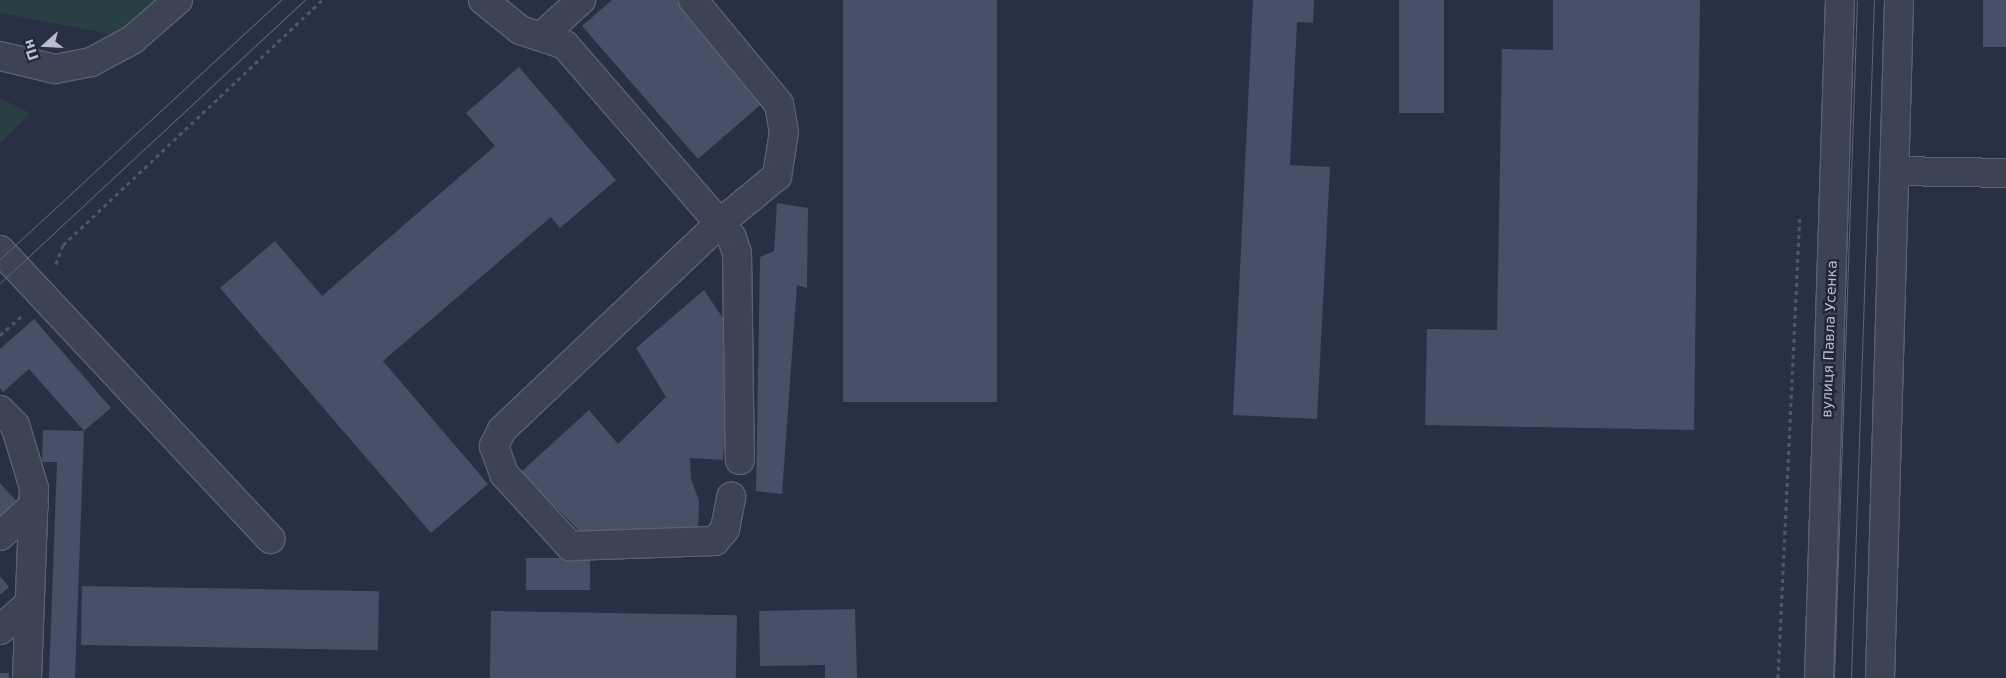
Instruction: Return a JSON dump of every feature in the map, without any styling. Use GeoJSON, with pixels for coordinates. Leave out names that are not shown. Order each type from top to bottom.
{"type":"FeatureCollection","features":[{"type":"Feature","properties":{"kind":"street"},"geometry":{"type":"LineString","coordinates":[[0,56],[55,69],[91,62],[132,40],[178,0]]}},
{"type":"Feature","properties":{"kind":"street"},"geometry":{"type":"LineString","coordinates":[[483,0],[520,30],[543,35],[565,45],[720,223],[737,253],[740,460]]}},
{"type":"Feature","properties":{"kind":"street"},"geometry":{"type":"LineString","coordinates":[[543,35],[581,0]]}},
{"type":"Feature","properties":{"kind":"street"},"geometry":{"type":"LineString","coordinates":[[693,0],[773,92],[783,118],[777,176],[720,223],[502,430],[494,446],[504,474],[570,546],[715,541],[725,528],[731,497]]}},
{"type":"Feature","properties":{"kind":"street","name":"вулиця Павла Усенка"},"geometry":{"type":"LineString","coordinates":[[1819,678],[1840,0]]}},
{"type":"Feature","properties":{"kind":"street"},"geometry":{"type":"LineString","coordinates":[[1880,678],[1899,0]]}},
{"type":"Feature","properties":{"kind":"street"},"geometry":{"type":"LineString","coordinates":[[1895,171],[2006,173]]}},
{"type":"Feature","properties":{"kind":"street"},"geometry":{"type":"LineString","coordinates":[[0,250],[42,298],[270,539]]}},
{"type":"Feature","properties":{"kind":"street"},"geometry":{"type":"LineString","coordinates":[[2,417],[15,425],[26,461],[34,505],[27,678]]}},
{"type":"Feature","properties":{"kind":"street"},"geometry":{"type":"LineString","coordinates":[[0,536],[34,505]]}},
{"type":"Feature","properties":{"kind":"street"},"geometry":{"type":"LineString","coordinates":[[0,630],[30,603]]}},
{"type":"Feature","properties":{"kind":"path"},"geometry":{"type":"LineString","coordinates":[[0,335],[42,298],[63,245],[322,0]]}},
{"type":"Feature","properties":{"kind":"path"},"geometry":{"type":"LineString","coordinates":[[1778,678],[1800,209]]}},
{"type":"Feature","properties":{"kind":"green space"},"geometry":{"type":"Polygon","coordinates":[[[0,0],[169,0],[123,36],[0,13],[0,0]]]}},
{"type":"Feature","properties":{"kind":"green space"},"geometry":{"type":"Polygon","coordinates":[[[0,98],[30,113],[0,143],[0,98]]]}},
{"type":"Feature","properties":{"kind":"building"},"geometry":{"type":"Polygon","coordinates":[[[612,0],[677,0],[765,101],[698,159],[582,26],[612,0]]]}},
{"type":"Feature","properties":{"kind":"building"},"geometry":{"type":"Polygon","coordinates":[[[843,0],[997,0],[997,402],[843,402],[843,0]]]}},
{"type":"Feature","properties":{"kind":"building"},"geometry":{"type":"Polygon","coordinates":[[[1253,0],[1314,0],[1313,23],[1297,22],[1290,165],[1330,167],[1317,419],[1233,415],[1253,0]]]}},
{"type":"Feature","properties":{"kind":"building"},"geometry":{"type":"Polygon","coordinates":[[[1399,0],[1444,0],[1444,113],[1399,113],[1399,0]]]}},
{"type":"Feature","properties":{"kind":"building"},"geometry":{"type":"Polygon","coordinates":[[[1553,0],[1700,0],[1694,430],[1425,425],[1427,329],[1497,330],[1502,49],[1553,50],[1553,0]]]}},
{"type":"Feature","properties":{"kind":"building"},"geometry":{"type":"Polygon","coordinates":[[[1983,0],[2006,0],[2006,47],[1983,47],[1983,0]]]}},
{"type":"Feature","properties":{"kind":"building"},"geometry":{"type":"Polygon","coordinates":[[[519,67],[616,180],[560,228],[551,217],[383,361],[488,484],[431,533],[220,288],[275,241],[322,296],[495,146],[466,113],[519,67]]]}},
{"type":"Feature","properties":{"kind":"building"},"geometry":{"type":"Polygon","coordinates":[[[777,203],[808,208],[807,288],[797,285],[782,494],[756,491],[760,257],[774,251],[777,203]]]}},
{"type":"Feature","properties":{"kind":"building"},"geometry":{"type":"Polygon","coordinates":[[[704,290],[731,330],[723,460],[690,458],[691,479],[699,501],[698,538],[587,539],[521,472],[589,410],[618,444],[666,397],[636,348],[704,290]]]}},
{"type":"Feature","properties":{"kind":"building"},"geometry":{"type":"Polygon","coordinates":[[[34,319],[111,408],[84,431],[29,369],[3,392],[0,388],[0,349],[34,319]]]}},
{"type":"Feature","properties":{"kind":"building"},"geometry":{"type":"Polygon","coordinates":[[[43,430],[84,431],[75,678],[49,678],[57,462],[42,462],[43,430]]]}},
{"type":"Feature","properties":{"kind":"building"},"geometry":{"type":"Polygon","coordinates":[[[0,483],[18,503],[0,520],[0,483]]]}},
{"type":"Feature","properties":{"kind":"building"},"geometry":{"type":"Polygon","coordinates":[[[526,558],[590,558],[590,590],[526,590],[526,558]]]}},
{"type":"Feature","properties":{"kind":"building"},"geometry":{"type":"Polygon","coordinates":[[[0,576],[9,587],[0,595],[0,576]]]}},
{"type":"Feature","properties":{"kind":"building"},"geometry":{"type":"Polygon","coordinates":[[[82,586],[379,591],[378,650],[81,645],[82,586]]]}},
{"type":"Feature","properties":{"kind":"building"},"geometry":{"type":"Polygon","coordinates":[[[855,609],[857,678],[825,678],[825,665],[760,666],[759,611],[855,609]]]}},
{"type":"Feature","properties":{"kind":"building"},"geometry":{"type":"Polygon","coordinates":[[[491,611],[737,615],[736,678],[490,678],[491,611]]]}},
{"type":"Feature","properties":{"kind":"building"},"geometry":{"type":"Polygon","coordinates":[[[0,673],[9,673],[9,678],[0,678],[0,673]]]}},
{"type":"Feature","properties":{"kind":"tram line"},"geometry":{"type":"LineString","coordinates":[[0,259],[281,0]]}},
{"type":"Feature","properties":{"kind":"tram line"},"geometry":{"type":"LineString","coordinates":[[0,283],[305,0]]}},
{"type":"Feature","properties":{"kind":"tram line"},"geometry":{"type":"LineString","coordinates":[[1834,678],[1857,0]]}},
{"type":"Feature","properties":{"kind":"tram line"},"geometry":{"type":"LineString","coordinates":[[1851,678],[1874,0]]}}]}
